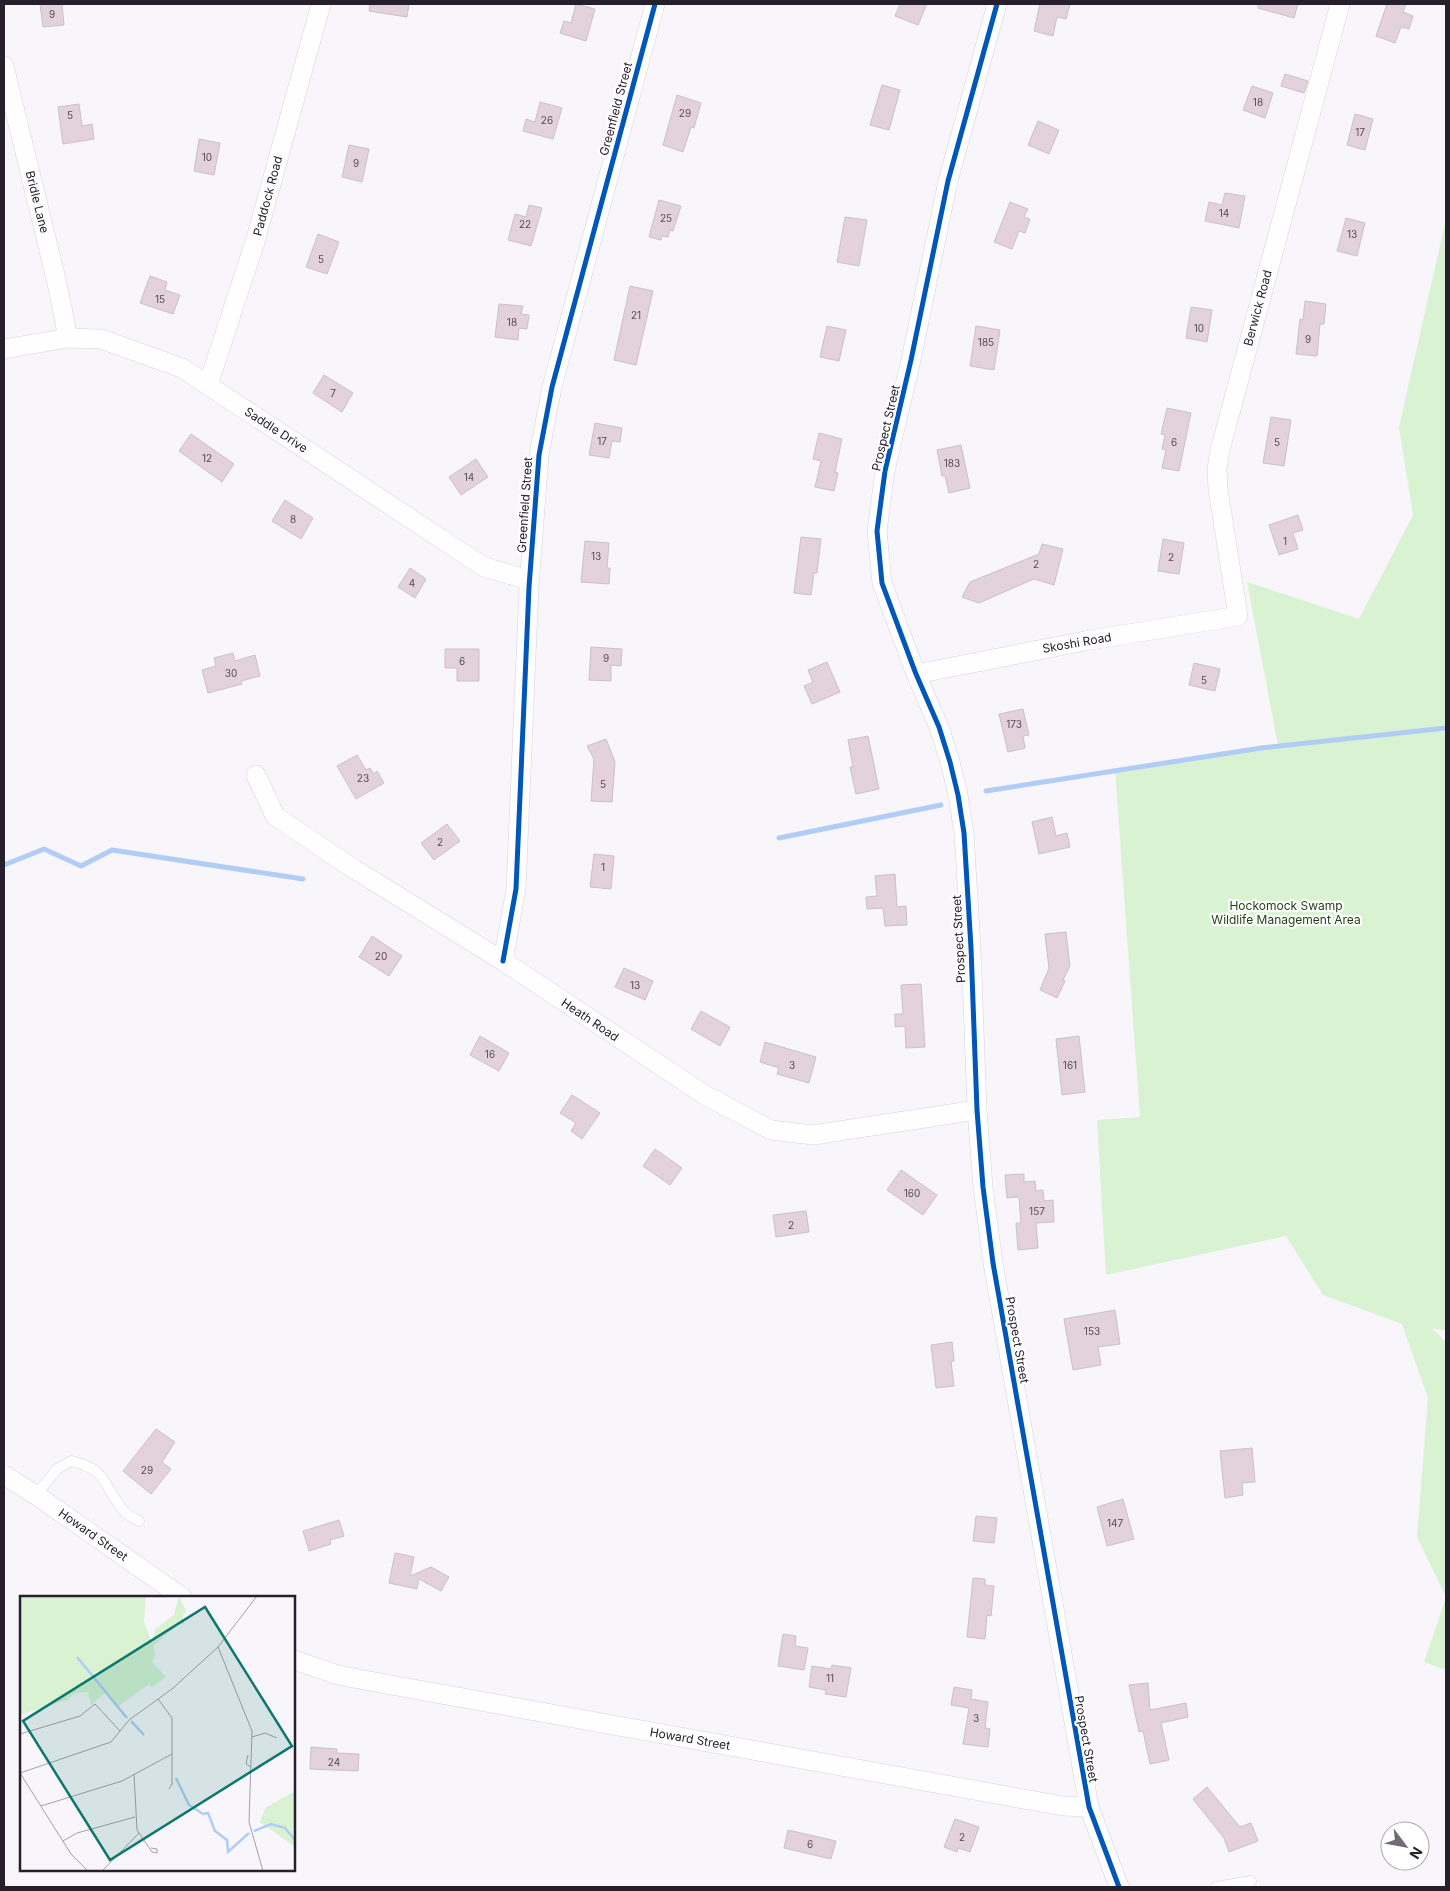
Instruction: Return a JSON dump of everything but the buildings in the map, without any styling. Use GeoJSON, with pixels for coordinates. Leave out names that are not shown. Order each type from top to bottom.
{"type":"FeatureCollection","features":[{"type":"Feature","properties":{"kind":"street","name":"Paddock Road"},"geometry":{"type":"LineString","coordinates":[[208,385],[255,242],[320,4]]}},
{"type":"Feature","properties":{"kind":"street","name":"Greenfield Street"},"geometry":{"type":"LineString","coordinates":[[503,961],[516,890],[529,580],[539,455],[552,387],[655,4]]}},
{"type":"Feature","properties":{"kind":"street","name":"Prospect Street"},"geometry":{"type":"LineString","coordinates":[[997,4],[948,181],[886,471],[877,531],[882,583],[916,674],[942,736],[960,804],[964,833],[971,948],[977,1110],[993,1263],[1088,1807],[1119,1887]]}},
{"type":"Feature","properties":{"kind":"street","name":"Berwick Road"},"geometry":{"type":"LineString","coordinates":[[1238,616],[1216,478],[1218,460],[1340,4]]}},
{"type":"Feature","properties":{"kind":"street","name":"Bridle Lane"},"geometry":{"type":"LineString","coordinates":[[4,66],[57,283],[68,338]]}},
{"type":"Feature","properties":{"kind":"street","name":"Saddle Drive"},"geometry":{"type":"LineString","coordinates":[[4,350],[68,338],[101,339],[182,368],[484,567],[529,580]]}},
{"type":"Feature","properties":{"kind":"street","name":"Skoshi Road"},"geometry":{"type":"LineString","coordinates":[[916,674],[1084,641],[1238,616]]}},
{"type":"Feature","properties":{"kind":"street","name":"Heath Road"},"geometry":{"type":"LineString","coordinates":[[256,776],[274,816],[354,869],[503,961],[704,1095],[771,1130],[812,1135],[977,1110]]}},
{"type":"Feature","properties":{"kind":"street","name":"Howard Street"},"geometry":{"type":"LineString","coordinates":[[4,1475],[36,1495],[181,1596]]}},
{"type":"Feature","properties":{"kind":"street","name":"Howard Street"},"geometry":{"type":"LineString","coordinates":[[295,1660],[324,1671],[380,1683],[1063,1806],[1088,1807]]}},
{"type":"Feature","properties":{"kind":"lane"},"geometry":{"type":"LineString","coordinates":[[36,1495],[56,1469],[71,1461],[86,1464],[102,1476],[124,1512],[139,1522]]}},
{"type":"Feature","properties":{"kind":"lane"},"geometry":{"type":"LineString","coordinates":[[1216,1887],[1251,1881]]}},
{"type":"Feature","properties":{"kind":"green space","name":"Hockomock Swamp Wildlife Management Area"},"geometry":{"type":"Polygon","coordinates":[[[1446,219],[1446,1331],[1432,1328],[1446,1342],[1446,1597],[1417,1537],[1428,1398],[1402,1324],[1323,1295],[1286,1236],[1106,1275],[1097,1120],[1140,1117],[1115,769],[1278,745],[1247,582],[1359,619],[1413,515],[1399,427],[1446,219]]]}},
{"type":"Feature","properties":{"kind":"green space"},"geometry":{"type":"Polygon","coordinates":[[[1446,1597],[1446,1670],[1424,1662],[1446,1597]]]}},
{"type":"Feature","properties":{"kind":"waterway"},"geometry":{"type":"LineString","coordinates":[[986,791],[1261,748],[1446,728]]}},
{"type":"Feature","properties":{"kind":"waterway"},"geometry":{"type":"LineString","coordinates":[[779,838],[941,805]]}},
{"type":"Feature","properties":{"kind":"waterway"},"geometry":{"type":"LineString","coordinates":[[4,865],[44,849],[81,866],[112,850],[303,879]]}},
{"type":"Feature","properties":{"kind":"cycle path"},"geometry":{"type":"LineString","coordinates":[[503,961],[516,889],[529,587],[539,455],[552,387],[655,4]]}},
{"type":"Feature","properties":{"kind":"cycle path"},"geometry":{"type":"LineString","coordinates":[[997,4],[948,181],[911,360],[885,471],[877,531],[882,583],[916,674],[939,727],[958,795],[964,833],[971,948],[977,1110],[983,1187],[993,1263],[1089,1807],[1119,1887]]}}]}
